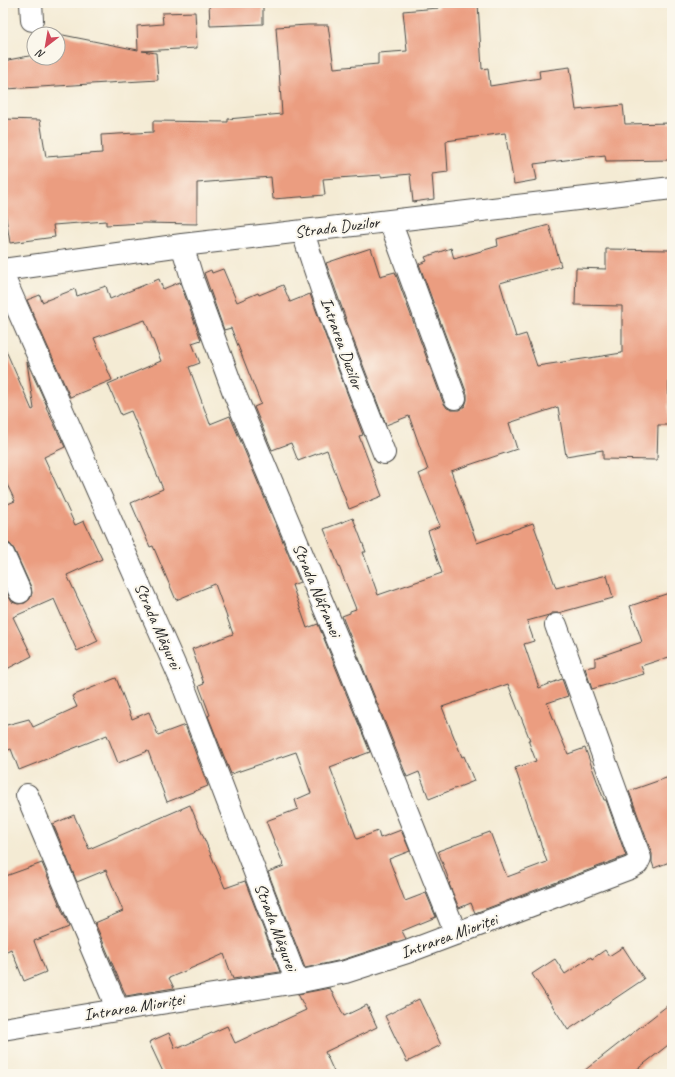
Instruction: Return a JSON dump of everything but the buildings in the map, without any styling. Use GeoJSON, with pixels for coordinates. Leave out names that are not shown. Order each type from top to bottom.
{"type":"FeatureCollection","features":[{"type":"Feature","properties":{"kind":"street","name":"Strada Duzilor"},"geometry":{"type":"LineString","coordinates":[[3,270],[182,245],[672,188]]}},
{"type":"Feature","properties":{"kind":"street"},"geometry":{"type":"LineString","coordinates":[[390,221],[456,398]]}},
{"type":"Feature","properties":{"kind":"street","name":"Intrarea Duzilor"},"geometry":{"type":"LineString","coordinates":[[303,232],[312,262],[384,453]]}},
{"type":"Feature","properties":{"kind":"street","name":"Strada Năframei"},"geometry":{"type":"LineString","coordinates":[[182,245],[193,280],[233,390],[348,664],[456,934]]}},
{"type":"Feature","properties":{"kind":"street","name":"Strada Măgurei"},"geometry":{"type":"LineString","coordinates":[[3,276],[182,682],[297,982]]}},
{"type":"Feature","properties":{"kind":"street"},"geometry":{"type":"LineString","coordinates":[[3,554],[20,592]]}},
{"type":"Feature","properties":{"kind":"street","name":"Intrarea Mioriței"},"geometry":{"type":"LineString","coordinates":[[3,1029],[297,982],[345,972],[456,934],[630,868],[637,864],[640,858],[556,624]]}},
{"type":"Feature","properties":{"kind":"street"},"geometry":{"type":"LineString","coordinates":[[27,795],[118,1010]]}}]}
